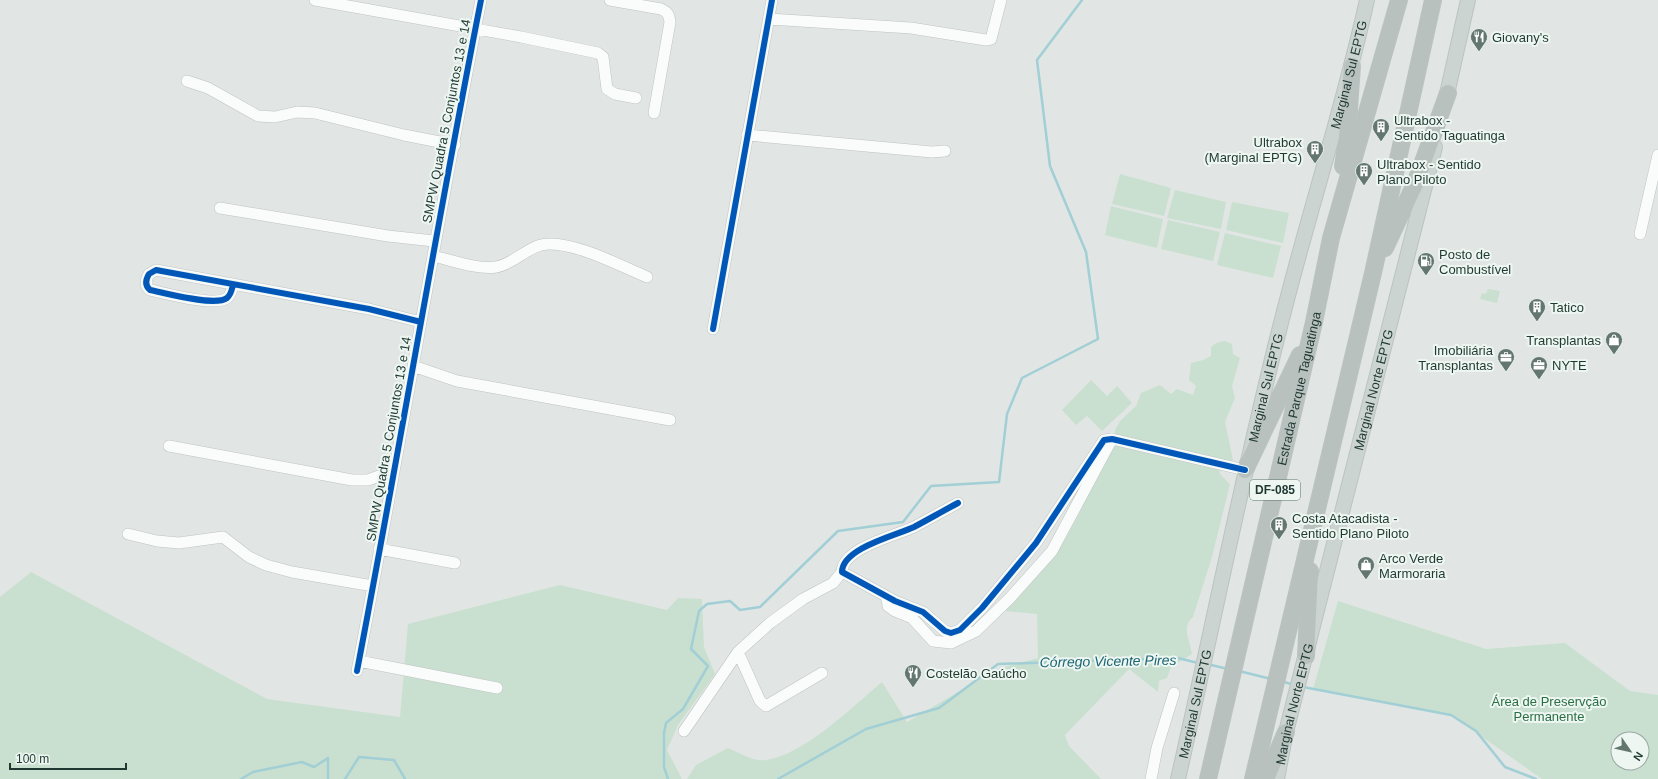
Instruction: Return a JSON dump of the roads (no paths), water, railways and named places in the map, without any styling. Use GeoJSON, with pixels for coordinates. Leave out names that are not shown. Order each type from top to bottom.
{"type":"FeatureCollection","features":[{"type":"Feature","properties":{"kind":"highway","name":"Estrada Parque Taguatinga"},"geometry":{"type":"LineString","coordinates":[[1208,779],[1314,322],[1331,238],[1399,0]]}},
{"type":"Feature","properties":{"kind":"highway","name":"DF-085"},"geometry":{"type":"LineString","coordinates":[[1253,779],[1373,272],[1433,0]]}},
{"type":"Feature","properties":{"kind":"highway"},"geometry":{"type":"LineString","coordinates":[[1331,238],[1347,138],[1352,66]]}},
{"type":"Feature","properties":{"kind":"highway"},"geometry":{"type":"LineString","coordinates":[[1373,272],[1415,184],[1448,94]]}},
{"type":"Feature","properties":{"kind":"highway"},"geometry":{"type":"LineString","coordinates":[[1245,470],[1314,322]]}},
{"type":"Feature","properties":{"kind":"highway"},"geometry":{"type":"LineString","coordinates":[[1306,656],[1309,582],[1317,506]]}},
{"type":"Feature","properties":{"kind":"highway"},"geometry":{"type":"LineString","coordinates":[[1266,779],[1286,732]]}},
{"type":"Feature","properties":{"kind":"main road","name":"Marginal Sul EPTG"},"geometry":{"type":"LineString","coordinates":[[1178,779],[1207,652],[1245,470],[1282,318],[1352,66],[1367,0]]}},
{"type":"Feature","properties":{"kind":"main road","name":"Marginal Norte EPTG"},"geometry":{"type":"LineString","coordinates":[[1276,779],[1293,704],[1448,94],[1468,0]]}},
{"type":"Feature","properties":{"kind":"street"},"geometry":{"type":"LineString","coordinates":[[315,0],[598,53],[603,57],[607,89],[615,94],[636,98]]}},
{"type":"Feature","properties":{"kind":"street","name":"SMPW Quadra 5 Conjuntos 13 e 14"},"geometry":{"type":"LineString","coordinates":[[481,0],[455,145],[434,241],[433,256],[358,666],[497,688]]}},
{"type":"Feature","properties":{"kind":"street"},"geometry":{"type":"LineString","coordinates":[[610,0],[661,9],[670,16],[654,113]]}},
{"type":"Feature","properties":{"kind":"street"},"geometry":{"type":"LineString","coordinates":[[713,329],[772,0]]}},
{"type":"Feature","properties":{"kind":"street"},"geometry":{"type":"LineString","coordinates":[[769,19],[910,28],[986,40],[991,39],[994,32],[1001,0]]}},
{"type":"Feature","properties":{"kind":"street"},"geometry":{"type":"LineString","coordinates":[[187,81],[208,88],[258,116],[274,117],[297,112],[316,113],[404,135],[455,145]]}},
{"type":"Feature","properties":{"kind":"street"},"geometry":{"type":"LineString","coordinates":[[747,135],[932,152],[945,151]]}},
{"type":"Feature","properties":{"kind":"street"},"geometry":{"type":"LineString","coordinates":[[1640,234],[1658,155]]}},
{"type":"Feature","properties":{"kind":"street"},"geometry":{"type":"LineString","coordinates":[[220,208],[388,236],[434,241]]}},
{"type":"Feature","properties":{"kind":"street"},"geometry":{"type":"LineString","coordinates":[[433,256],[484,267],[496,267],[539,246],[554,244],[588,252],[647,277]]}},
{"type":"Feature","properties":{"kind":"street"},"geometry":{"type":"LineString","coordinates":[[233,284],[228,298],[224,300],[212,301],[150,290],[146,285],[146,279],[149,274],[156,270],[233,284],[369,309],[421,322]]}},
{"type":"Feature","properties":{"kind":"street"},"geometry":{"type":"LineString","coordinates":[[413,366],[456,381],[670,420]]}},
{"type":"Feature","properties":{"kind":"street"},"geometry":{"type":"LineString","coordinates":[[842,572],[887,597],[923,612],[945,631],[951,633],[960,630],[982,608],[1036,543],[1104,440],[1112,439],[1245,470]]}},
{"type":"Feature","properties":{"kind":"street"},"geometry":{"type":"LineString","coordinates":[[887,597],[888,606],[895,612],[912,618],[933,641],[951,643],[976,631],[1010,598],[1052,551],[1112,439]]}},
{"type":"Feature","properties":{"kind":"street"},"geometry":{"type":"LineString","coordinates":[[169,446],[352,480],[368,480],[393,472]]}},
{"type":"Feature","properties":{"kind":"street"},"geometry":{"type":"LineString","coordinates":[[684,731],[738,652],[770,623],[803,599],[832,583],[842,572],[845,564],[866,547],[912,527],[958,503]]}},
{"type":"Feature","properties":{"kind":"street"},"geometry":{"type":"LineString","coordinates":[[128,534],[179,543],[223,537],[249,557],[266,565],[292,572],[373,586]]}},
{"type":"Feature","properties":{"kind":"street"},"geometry":{"type":"LineString","coordinates":[[379,549],[455,563]]}},
{"type":"Feature","properties":{"kind":"street"},"geometry":{"type":"LineString","coordinates":[[738,652],[760,701],[766,706],[822,673]]}},
{"type":"Feature","properties":{"kind":"street"},"geometry":{"type":"LineString","coordinates":[[1151,779],[1157,748],[1174,693]]}},
{"type":"Feature","properties":{"kind":"waterway"},"geometry":{"type":"LineString","coordinates":[[668,779],[664,767],[664,733],[666,723],[683,709],[708,666],[691,649],[699,611],[707,604],[730,601],[740,610],[760,607],[838,531],[903,522],[931,486],[999,482],[1007,414],[1022,378],[1098,339],[1086,252],[1050,166],[1037,60],[1082,0]]}},
{"type":"Feature","properties":{"kind":"waterway","name":"Córrego Vicente Pires"},"geometry":{"type":"LineString","coordinates":[[778,779],[866,729],[939,708],[998,664],[1178,658],[1198,663]]}},
{"type":"Feature","properties":{"kind":"waterway","name":"Córrego Vicente Pires"},"geometry":{"type":"LineString","coordinates":[[1207,664],[1228,669]]}},
{"type":"Feature","properties":{"kind":"waterway","name":"Córrego Vicente Pires"},"geometry":{"type":"LineString","coordinates":[[1239,671],[1271,679]]}},
{"type":"Feature","properties":{"kind":"waterway","name":"Córrego Vicente Pires"},"geometry":{"type":"LineString","coordinates":[[1281,681],[1294,685]]}},
{"type":"Feature","properties":{"kind":"waterway","name":"Córrego Vicente Pires"},"geometry":{"type":"LineString","coordinates":[[1303,687],[1451,715],[1476,731],[1505,767],[1536,779]]}},
{"type":"Feature","properties":{"kind":"waterway","name":"Córrego Vicente Pires"},"geometry":{"type":"LineString","coordinates":[[345,779],[359,757],[394,760],[405,779]]}},
{"type":"Feature","properties":{"kind":"waterway","name":"Córrego Vicente Pires"},"geometry":{"type":"LineString","coordinates":[[241,779],[253,772],[302,762],[314,767],[328,758],[328,779]]}},
{"type":"Feature","properties":{"kind":"place","name":"Giovany's"},"geometry":{"type":"Point","coordinates":[1479,52]}},
{"type":"Feature","properties":{"kind":"place","name":"Ultrabox - Sentido Taguatinga"},"geometry":{"type":"Point","coordinates":[1381,142]}},
{"type":"Feature","properties":{"kind":"place","name":"Ultrabox (Marginal EPTG)"},"geometry":{"type":"Point","coordinates":[1315,164]}},
{"type":"Feature","properties":{"kind":"place","name":"Ultrabox - Sentido Plano Piloto"},"geometry":{"type":"Point","coordinates":[1364,186]}},
{"type":"Feature","properties":{"kind":"place","name":"Posto de Combustível"},"geometry":{"type":"Point","coordinates":[1426,276]}},
{"type":"Feature","properties":{"kind":"place","name":"Tatico"},"geometry":{"type":"Point","coordinates":[1537,322]}},
{"type":"Feature","properties":{"kind":"place","name":"Transplantas"},"geometry":{"type":"Point","coordinates":[1614,355]}},
{"type":"Feature","properties":{"kind":"place","name":"Imobiliária Transplantas"},"geometry":{"type":"Point","coordinates":[1506,372]}},
{"type":"Feature","properties":{"kind":"place","name":"NYTE"},"geometry":{"type":"Point","coordinates":[1539,380]}},
{"type":"Feature","properties":{"kind":"place","name":"Costa Atacadista - Sentido Plano Piloto"},"geometry":{"type":"Point","coordinates":[1279,540]}},
{"type":"Feature","properties":{"kind":"place","name":"Arco Verde Marmoraria"},"geometry":{"type":"Point","coordinates":[1366,580]}},
{"type":"Feature","properties":{"kind":"place","name":"Costelão Gaúcho"},"geometry":{"type":"Point","coordinates":[913,688]}},
{"type":"Feature","properties":{"kind":"park label","name":"Área de Preservção Permanente"},"geometry":{"type":"Point","coordinates":[1549,708]}}]}
